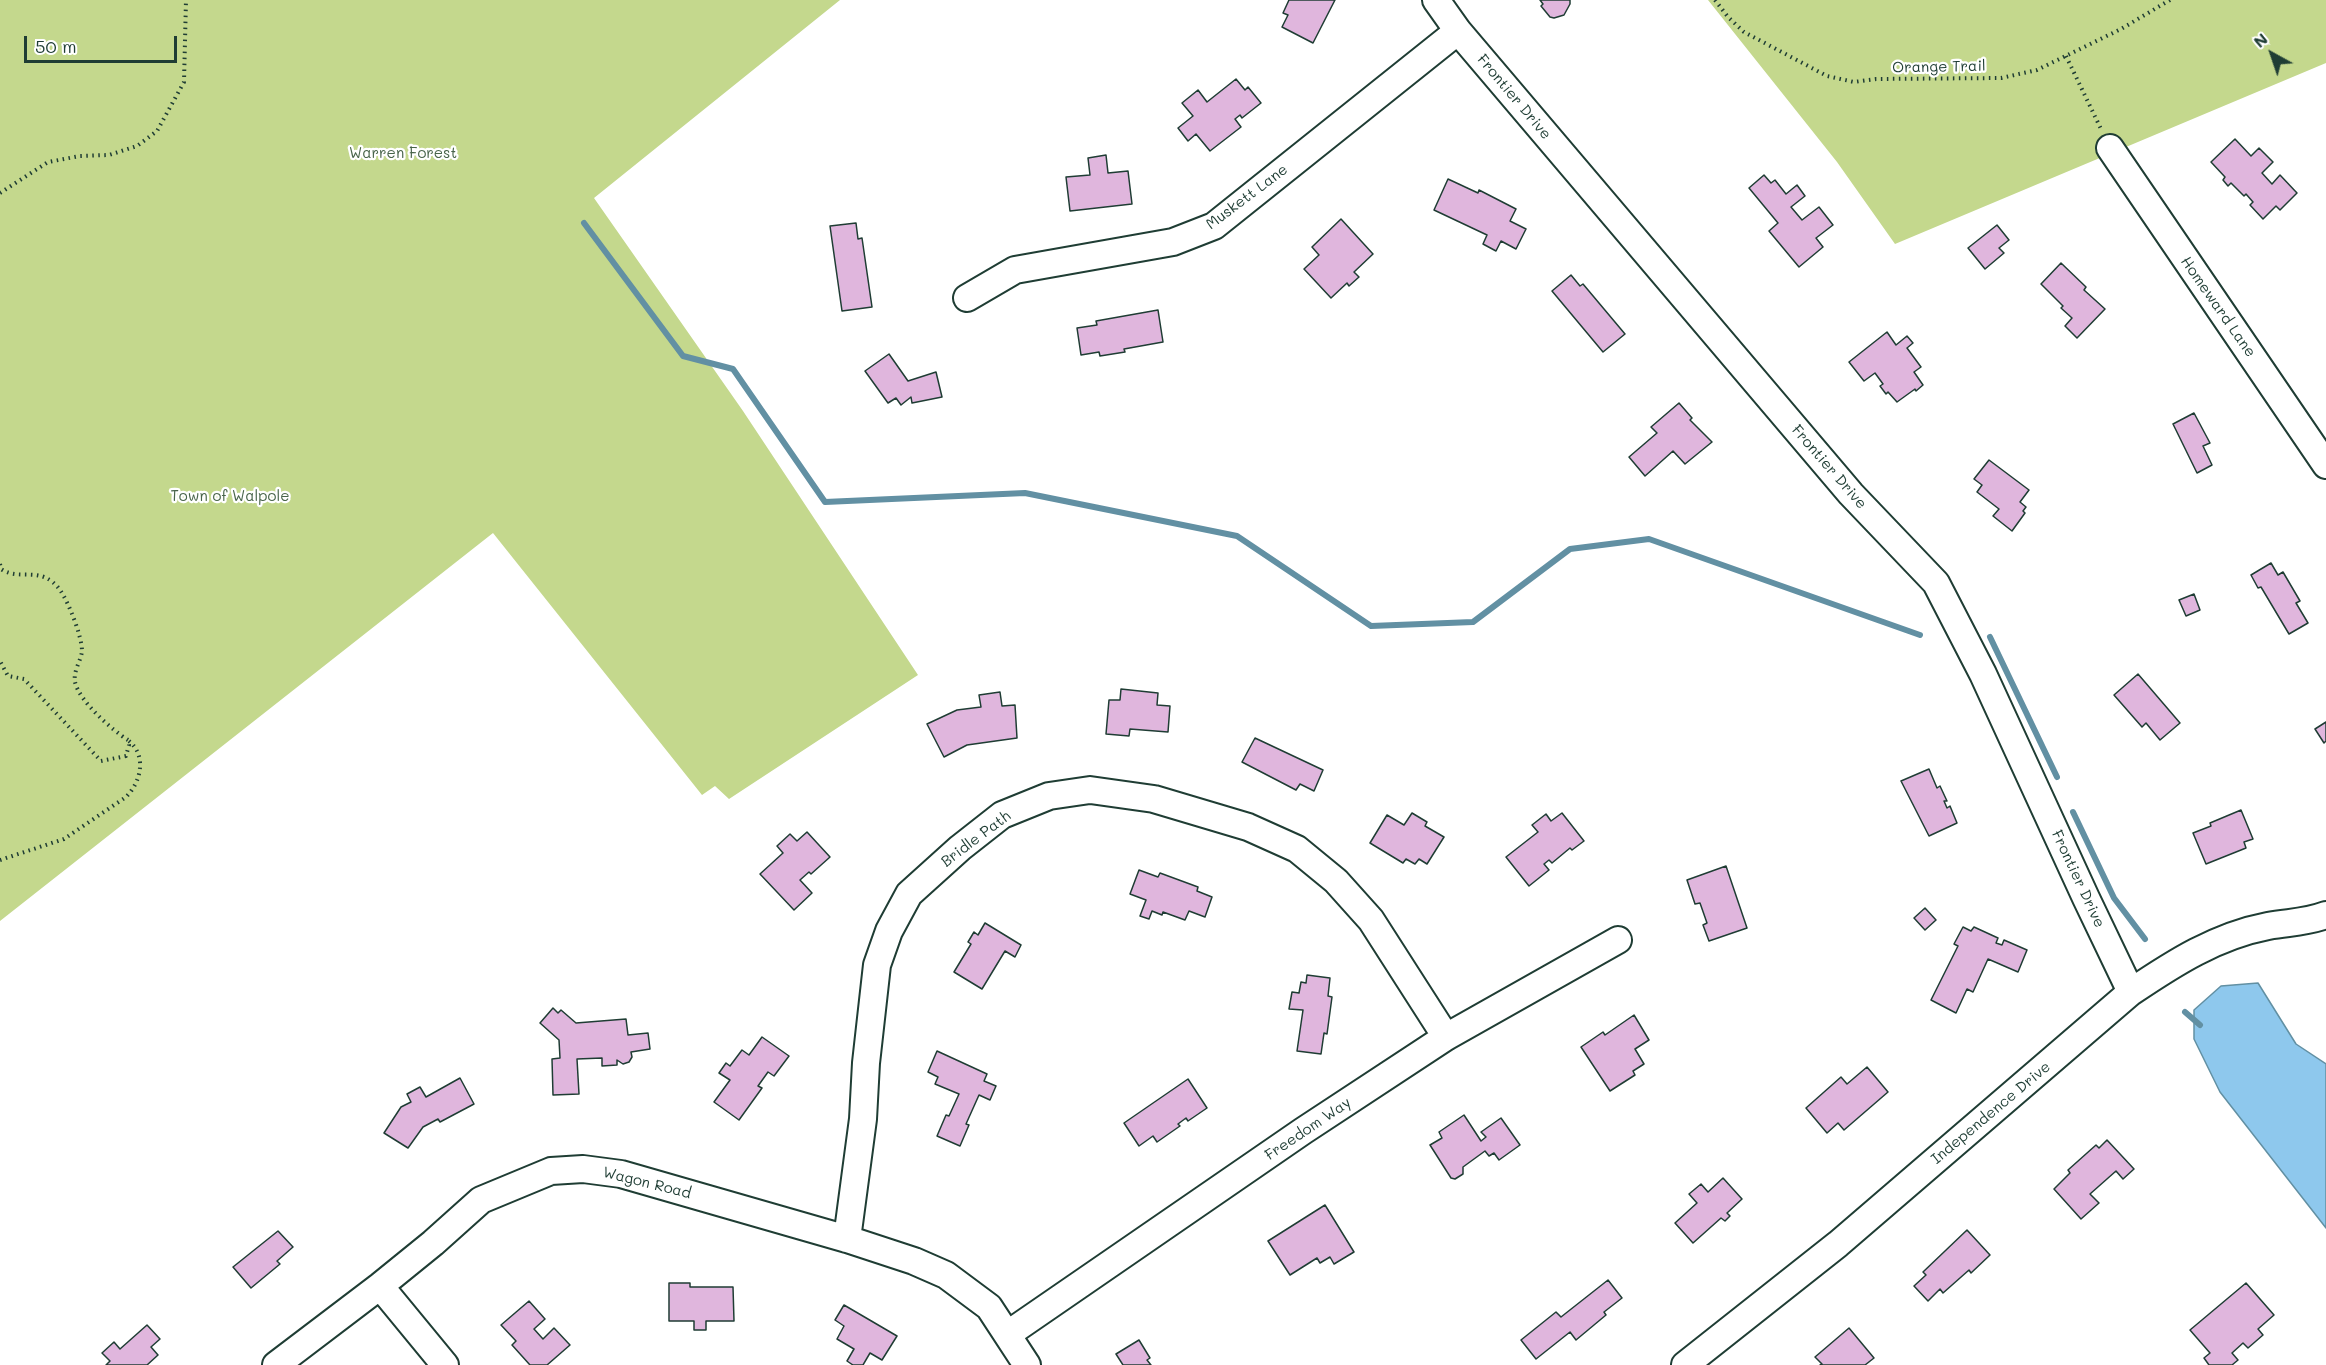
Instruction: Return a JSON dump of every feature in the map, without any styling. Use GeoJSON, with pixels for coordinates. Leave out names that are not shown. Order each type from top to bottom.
{"type":"FeatureCollection","features":[{"type":"Feature","properties":{"kind":"street","name":"Frontier Drive"},"geometry":{"type":"LineString","coordinates":[[1436,0],[1458,31],[1851,494],[1936,583],[1983,674],[2085,898],[2132,992]]}},
{"type":"Feature","properties":{"kind":"street","name":"Muskett Lane"},"geometry":{"type":"LineString","coordinates":[[967,298],[1015,270],[1173,242],[1214,226],[1458,31]]}},
{"type":"Feature","properties":{"kind":"street","name":"Homeward Lane"},"geometry":{"type":"LineString","coordinates":[[2110,148],[2326,465]]}},
{"type":"Feature","properties":{"kind":"street","name":"Bridle Path"},"geometry":{"type":"LineString","coordinates":[[847,1239],[863,1119],[866,1063],[877,965],[889,931],[909,894],[960,848],[1002,815],[1049,796],[1090,790],[1154,799],[1248,827],[1296,849],[1336,881],[1371,920],[1446,1037]]}},
{"type":"Feature","properties":{"kind":"street","name":"Independence Drive"},"geometry":{"type":"LineString","coordinates":[[1685,1365],[1838,1244],[2132,992],[2178,960],[2215,943],[2268,926],[2302,923],[2326,915]]}},
{"type":"Feature","properties":{"kind":"street","name":"Freedom Way"},"geometry":{"type":"LineString","coordinates":[[1008,1334],[1293,1138],[1446,1037],[1618,940]]}},
{"type":"Feature","properties":{"kind":"street","name":"Wagon Road"},"geometry":{"type":"LineString","coordinates":[[276,1365],[380,1286],[481,1200],[551,1171],[583,1169],[621,1174],[847,1239],[914,1261],[946,1275],[989,1307],[1027,1365]]}},
{"type":"Feature","properties":{"kind":"street"},"geometry":{"type":"LineString","coordinates":[[380,1286],[445,1365]]}},
{"type":"Feature","properties":{"kind":"path"},"geometry":{"type":"LineString","coordinates":[[0,193],[48,162],[80,156],[109,155],[137,146],[157,132],[184,82],[186,0]]}},
{"type":"Feature","properties":{"kind":"path","name":"Orange Trail"},"geometry":{"type":"LineString","coordinates":[[1715,0],[1744,32],[1827,76],[1854,82],[1876,79],[2001,78],[2037,70],[2121,29],[2170,0]]}},
{"type":"Feature","properties":{"kind":"path"},"geometry":{"type":"LineString","coordinates":[[2066,56],[2110,148]]}},
{"type":"Feature","properties":{"kind":"path"},"geometry":{"type":"LineString","coordinates":[[0,564],[1,569],[7,573],[43,576],[60,590],[78,628],[81,645],[82,652],[76,670],[76,684],[90,706],[137,750],[140,769],[134,789],[126,797],[64,839],[0,861]]}},
{"type":"Feature","properties":{"kind":"path"},"geometry":{"type":"LineString","coordinates":[[0,661],[8,676],[24,680],[101,761],[126,756],[128,740]]}},
{"type":"Feature","properties":{"kind":"green space","name":"Town of Walpole"},"geometry":{"type":"Polygon","coordinates":[[[0,0],[840,0],[594,198],[743,411],[918,675],[729,799],[715,786],[702,795],[493,533],[0,921],[0,0]]]}},
{"type":"Feature","properties":{"kind":"green space"},"geometry":{"type":"Polygon","coordinates":[[[1708,0],[2326,0],[2326,63],[1895,244],[1837,162],[1708,0]]]}},
{"type":"Feature","properties":{"kind":"water"},"geometry":{"type":"Polygon","coordinates":[[[2258,983],[2296,1044],[2326,1064],[2326,1228],[2220,1092],[2194,1039],[2194,1010],[2221,986],[2258,983]]]}},
{"type":"Feature","properties":{"kind":"building"},"geometry":{"type":"Polygon","coordinates":[[[1289,0],[1335,0],[1313,43],[1282,27],[1288,15],[1283,13],[1289,0]]]}},
{"type":"Feature","properties":{"kind":"building"},"geometry":{"type":"Polygon","coordinates":[[[1540,0],[1570,0],[1570,4],[1564,15],[1554,18],[1550,17],[1541,6],[1543,4],[1540,0]]]}},
{"type":"Feature","properties":{"kind":"building"},"geometry":{"type":"Polygon","coordinates":[[[1236,79],[1245,90],[1248,87],[1261,103],[1242,118],[1240,115],[1235,119],[1241,127],[1210,151],[1196,134],[1188,141],[1178,128],[1193,116],[1182,103],[1198,90],[1207,102],[1236,79]]]}},
{"type":"Feature","properties":{"kind":"building"},"geometry":{"type":"Polygon","coordinates":[[[2235,139],[2251,156],[2259,148],[2273,162],[2262,173],[2272,184],[2280,175],[2297,193],[2280,210],[2276,206],[2263,219],[2250,205],[2253,202],[2246,194],[2244,196],[2231,183],[2228,186],[2223,180],[2225,177],[2211,162],[2235,139]]]}},
{"type":"Feature","properties":{"kind":"building"},"geometry":{"type":"Polygon","coordinates":[[[1106,155],[1108,173],[1128,171],[1132,204],[1070,211],[1066,177],[1090,175],[1088,158],[1106,155]]]}},
{"type":"Feature","properties":{"kind":"building"},"geometry":{"type":"Polygon","coordinates":[[[1764,175],[1771,183],[1775,180],[1786,194],[1797,185],[1805,196],[1791,207],[1802,220],[1819,207],[1833,225],[1816,238],[1823,247],[1799,267],[1769,231],[1778,223],[1749,188],[1764,175]]]}},
{"type":"Feature","properties":{"kind":"building"},"geometry":{"type":"Polygon","coordinates":[[[1448,179],[1478,193],[1479,190],[1516,209],[1510,221],[1526,229],[1516,249],[1501,241],[1496,251],[1483,244],[1487,235],[1434,210],[1448,179]]]}},
{"type":"Feature","properties":{"kind":"building"},"geometry":{"type":"Polygon","coordinates":[[[1341,219],[1373,254],[1354,272],[1359,277],[1349,286],[1347,283],[1331,298],[1304,269],[1319,255],[1312,247],[1341,219]]]}},
{"type":"Feature","properties":{"kind":"building"},"geometry":{"type":"Polygon","coordinates":[[[856,223],[858,239],[862,238],[872,307],[842,311],[830,226],[856,223]]]}},
{"type":"Feature","properties":{"kind":"building"},"geometry":{"type":"Polygon","coordinates":[[[1997,225],[2009,240],[1999,248],[2004,253],[1985,269],[1968,248],[1997,225]]]}},
{"type":"Feature","properties":{"kind":"building"},"geometry":{"type":"Polygon","coordinates":[[[2061,263],[2086,287],[2084,290],[2105,309],[2077,338],[2065,326],[2072,318],[2041,284],[2061,263]]]}},
{"type":"Feature","properties":{"kind":"building"},"geometry":{"type":"Polygon","coordinates":[[[1571,275],[1580,286],[1583,284],[1625,334],[1603,352],[1552,291],[1571,275]]]}},
{"type":"Feature","properties":{"kind":"building"},"geometry":{"type":"Polygon","coordinates":[[[1158,310],[1163,342],[1100,356],[1099,352],[1081,355],[1077,328],[1097,325],[1096,321],[1158,310]]]}},
{"type":"Feature","properties":{"kind":"building"},"geometry":{"type":"Polygon","coordinates":[[[1887,332],[1896,345],[1907,336],[1913,343],[1907,348],[1921,367],[1914,372],[1923,385],[1897,402],[1888,392],[1886,394],[1880,386],[1883,384],[1875,373],[1864,381],[1849,362],[1887,332]]]}},
{"type":"Feature","properties":{"kind":"building"},"geometry":{"type":"Polygon","coordinates":[[[889,354],[908,381],[936,372],[942,397],[912,403],[911,397],[901,405],[896,398],[888,403],[865,371],[889,354]]]}},
{"type":"Feature","properties":{"kind":"building"},"geometry":{"type":"Polygon","coordinates":[[[1679,403],[1692,418],[1690,420],[1712,442],[1685,464],[1673,451],[1645,476],[1629,457],[1657,433],[1651,427],[1679,403]]]}},
{"type":"Feature","properties":{"kind":"building"},"geometry":{"type":"Polygon","coordinates":[[[2194,413],[2210,443],[2203,446],[2212,465],[2197,473],[2173,424],[2194,413]]]}},
{"type":"Feature","properties":{"kind":"building"},"geometry":{"type":"Polygon","coordinates":[[[1989,460],[2029,490],[2020,502],[2026,507],[2023,511],[2025,513],[2012,531],[1993,516],[1999,509],[1977,492],[1982,485],[1974,479],[1989,460]]]}},
{"type":"Feature","properties":{"kind":"building"},"geometry":{"type":"Polygon","coordinates":[[[2271,563],[2278,575],[2283,572],[2300,601],[2296,603],[2308,623],[2289,634],[2261,587],[2258,588],[2251,575],[2271,563]]]}},
{"type":"Feature","properties":{"kind":"building"},"geometry":{"type":"Polygon","coordinates":[[[2194,594],[2200,610],[2186,616],[2179,600],[2194,594]]]}},
{"type":"Feature","properties":{"kind":"building"},"geometry":{"type":"Polygon","coordinates":[[[2138,674],[2180,723],[2160,740],[2146,723],[2142,727],[2114,695],[2138,674]]]}},
{"type":"Feature","properties":{"kind":"building"},"geometry":{"type":"Polygon","coordinates":[[[1121,689],[1158,693],[1157,705],[1170,706],[1168,732],[1130,729],[1129,736],[1106,734],[1109,700],[1120,700],[1121,689]]]}},
{"type":"Feature","properties":{"kind":"building"},"geometry":{"type":"Polygon","coordinates":[[[1000,692],[1002,706],[1015,705],[1017,738],[967,745],[944,757],[927,724],[957,710],[981,707],[979,695],[1000,692]]]}},
{"type":"Feature","properties":{"kind":"building"},"geometry":{"type":"Polygon","coordinates":[[[2326,722],[2326,741],[2324,743],[2315,729],[2326,722]]]}},
{"type":"Feature","properties":{"kind":"building"},"geometry":{"type":"Polygon","coordinates":[[[1255,738],[1323,770],[1314,791],[1300,784],[1296,790],[1242,762],[1255,738]]]}},
{"type":"Feature","properties":{"kind":"building"},"geometry":{"type":"Polygon","coordinates":[[[1929,769],[1937,788],[1940,786],[1947,801],[1944,801],[1947,808],[1950,806],[1957,823],[1929,836],[1901,781],[1929,769]]]}},
{"type":"Feature","properties":{"kind":"building"},"geometry":{"type":"Polygon","coordinates":[[[2241,810],[2253,839],[2244,842],[2246,848],[2206,864],[2193,833],[2241,810]]]}},
{"type":"Feature","properties":{"kind":"building"},"geometry":{"type":"Polygon","coordinates":[[[1412,813],[1427,822],[1425,826],[1444,837],[1427,864],[1419,859],[1415,864],[1406,859],[1403,863],[1370,843],[1387,815],[1404,825],[1412,813]]]}},
{"type":"Feature","properties":{"kind":"building"},"geometry":{"type":"Polygon","coordinates":[[[1562,813],[1584,841],[1572,850],[1570,848],[1552,863],[1549,860],[1544,864],[1549,870],[1529,886],[1506,857],[1538,832],[1532,825],[1546,814],[1551,821],[1562,813]]]}},
{"type":"Feature","properties":{"kind":"building"},"geometry":{"type":"Polygon","coordinates":[[[807,832],[830,857],[811,874],[809,872],[800,880],[812,893],[794,910],[760,874],[783,853],[777,846],[790,834],[797,841],[807,832]]]}},
{"type":"Feature","properties":{"kind":"building"},"geometry":{"type":"Polygon","coordinates":[[[1726,866],[1747,928],[1709,941],[1703,925],[1707,923],[1700,903],[1695,904],[1687,880],[1726,866]]]}},
{"type":"Feature","properties":{"kind":"building"},"geometry":{"type":"Polygon","coordinates":[[[1139,870],[1158,877],[1160,873],[1198,887],[1197,891],[1212,897],[1205,917],[1189,911],[1185,920],[1163,912],[1162,915],[1152,911],[1149,919],[1140,916],[1146,900],[1130,894],[1139,870]]]}},
{"type":"Feature","properties":{"kind":"building"},"geometry":{"type":"Polygon","coordinates":[[[1925,908],[1936,920],[1925,930],[1914,918],[1925,908]]]}},
{"type":"Feature","properties":{"kind":"building"},"geometry":{"type":"Polygon","coordinates":[[[985,923],[1021,945],[1015,957],[1005,951],[982,989],[954,972],[971,944],[968,942],[974,932],[978,935],[985,923]]]}},
{"type":"Feature","properties":{"kind":"building"},"geometry":{"type":"Polygon","coordinates":[[[1963,927],[1971,931],[1974,927],[1998,938],[1996,943],[2002,945],[2004,940],[2027,950],[2018,972],[1988,959],[1973,992],[1967,989],[1956,1013],[1931,1000],[1958,946],[1954,944],[1963,927]]]}},
{"type":"Feature","properties":{"kind":"building"},"geometry":{"type":"Polygon","coordinates":[[[1307,975],[1330,978],[1328,996],[1332,997],[1327,1034],[1324,1033],[1321,1054],[1297,1051],[1303,1010],[1289,1009],[1292,992],[1299,993],[1301,982],[1306,983],[1307,975]]]}},
{"type":"Feature","properties":{"kind":"building"},"geometry":{"type":"Polygon","coordinates":[[[553,1008],[558,1013],[561,1010],[576,1023],[626,1019],[628,1035],[648,1033],[650,1049],[631,1052],[632,1057],[629,1062],[623,1064],[617,1060],[617,1065],[602,1066],[602,1058],[577,1059],[579,1094],[553,1095],[552,1059],[560,1058],[559,1040],[540,1023],[553,1008]]]}},
{"type":"Feature","properties":{"kind":"building"},"geometry":{"type":"Polygon","coordinates":[[[1634,1015],[1649,1040],[1635,1049],[1644,1064],[1633,1071],[1635,1075],[1610,1091],[1581,1047],[1603,1032],[1605,1035],[1634,1015]]]}},
{"type":"Feature","properties":{"kind":"building"},"geometry":{"type":"Polygon","coordinates":[[[762,1037],[789,1056],[774,1076],[768,1072],[758,1086],[762,1088],[739,1120],[714,1102],[730,1080],[719,1073],[726,1063],[730,1066],[742,1050],[749,1055],[762,1037]]]}},
{"type":"Feature","properties":{"kind":"building"},"geometry":{"type":"Polygon","coordinates":[[[937,1051],[987,1074],[984,1081],[996,1086],[990,1100],[979,1095],[966,1124],[969,1125],[960,1146],[937,1136],[959,1094],[935,1084],[938,1077],[928,1072],[937,1051]]]}},
{"type":"Feature","properties":{"kind":"building"},"geometry":{"type":"Polygon","coordinates":[[[1867,1067],[1888,1092],[1844,1130],[1838,1123],[1827,1133],[1806,1108],[1841,1077],[1847,1084],[1867,1067]]]}},
{"type":"Feature","properties":{"kind":"building"},"geometry":{"type":"Polygon","coordinates":[[[460,1078],[474,1104],[440,1122],[438,1119],[423,1127],[408,1148],[384,1133],[401,1107],[411,1102],[407,1094],[420,1087],[426,1097],[460,1078]]]}},
{"type":"Feature","properties":{"kind":"building"},"geometry":{"type":"Polygon","coordinates":[[[1188,1079],[1207,1108],[1188,1121],[1186,1118],[1178,1124],[1180,1126],[1157,1142],[1153,1136],[1139,1146],[1124,1123],[1188,1079]]]}},
{"type":"Feature","properties":{"kind":"building"},"geometry":{"type":"Polygon","coordinates":[[[1464,1115],[1481,1141],[1486,1137],[1481,1132],[1501,1118],[1520,1145],[1499,1160],[1494,1153],[1489,1156],[1485,1151],[1463,1167],[1463,1174],[1455,1179],[1451,1178],[1430,1145],[1442,1138],[1439,1132],[1464,1115]]]}},
{"type":"Feature","properties":{"kind":"building"},"geometry":{"type":"Polygon","coordinates":[[[2107,1140],[2134,1169],[2123,1179],[2116,1171],[2090,1194],[2099,1203],[2081,1219],[2054,1189],[2070,1173],[2068,1170],[2096,1145],[2099,1148],[2107,1140]]]}},
{"type":"Feature","properties":{"kind":"building"},"geometry":{"type":"Polygon","coordinates":[[[1723,1178],[1742,1199],[1727,1213],[1730,1216],[1725,1221],[1721,1218],[1693,1243],[1675,1223],[1697,1203],[1689,1194],[1701,1184],[1708,1192],[1723,1178]]]}},
{"type":"Feature","properties":{"kind":"building"},"geometry":{"type":"Polygon","coordinates":[[[1325,1205],[1354,1252],[1334,1264],[1330,1257],[1320,1263],[1317,1258],[1290,1275],[1268,1241],[1325,1205]]]}},
{"type":"Feature","properties":{"kind":"building"},"geometry":{"type":"Polygon","coordinates":[[[1967,1230],[1990,1255],[1971,1273],[1969,1270],[1943,1293],[1940,1289],[1928,1301],[1914,1286],[1926,1275],[1923,1272],[1967,1230]]]}},
{"type":"Feature","properties":{"kind":"building"},"geometry":{"type":"Polygon","coordinates":[[[278,1231],[293,1247],[277,1261],[280,1264],[251,1288],[233,1267],[278,1231]]]}},
{"type":"Feature","properties":{"kind":"building"},"geometry":{"type":"Polygon","coordinates":[[[1608,1280],[1622,1298],[1576,1340],[1570,1332],[1536,1359],[1521,1340],[1556,1312],[1561,1317],[1608,1280]]]}},
{"type":"Feature","properties":{"kind":"building"},"geometry":{"type":"Polygon","coordinates":[[[669,1283],[690,1283],[690,1287],[733,1287],[734,1321],[706,1321],[706,1330],[694,1330],[694,1321],[669,1321],[669,1283]]]}},
{"type":"Feature","properties":{"kind":"building"},"geometry":{"type":"Polygon","coordinates":[[[2246,1283],[2274,1315],[2258,1329],[2263,1335],[2248,1348],[2243,1343],[2232,1353],[2238,1360],[2232,1365],[2209,1365],[2204,1358],[2210,1353],[2190,1330],[2246,1283]]]}},
{"type":"Feature","properties":{"kind":"building"},"geometry":{"type":"Polygon","coordinates":[[[529,1301],[545,1319],[534,1329],[543,1339],[554,1328],[570,1345],[547,1365],[530,1365],[512,1345],[516,1341],[501,1325],[529,1301]]]}},
{"type":"Feature","properties":{"kind":"building"},"geometry":{"type":"Polygon","coordinates":[[[844,1305],[897,1336],[882,1360],[870,1353],[863,1365],[853,1365],[847,1361],[854,1349],[837,1339],[844,1326],[835,1320],[844,1305]]]}},
{"type":"Feature","properties":{"kind":"building"},"geometry":{"type":"Polygon","coordinates":[[[147,1325],[160,1339],[151,1347],[158,1355],[147,1365],[106,1365],[110,1361],[102,1353],[114,1342],[120,1349],[147,1325]]]}},
{"type":"Feature","properties":{"kind":"building"},"geometry":{"type":"Polygon","coordinates":[[[1849,1328],[1874,1358],[1865,1365],[1820,1365],[1822,1364],[1815,1357],[1849,1328]]]}},
{"type":"Feature","properties":{"kind":"building"},"geometry":{"type":"Polygon","coordinates":[[[1139,1340],[1150,1358],[1147,1360],[1151,1365],[1123,1365],[1116,1354],[1139,1340]]]}},
{"type":"Feature","properties":{"kind":"waterway"},"geometry":{"type":"LineString","coordinates":[[584,223],[683,356],[733,369],[825,502],[1025,493],[1237,536],[1371,626],[1473,622],[1570,549],[1649,539],[1920,635]]}},
{"type":"Feature","properties":{"kind":"waterway"},"geometry":{"type":"LineString","coordinates":[[1990,637],[2057,777]]}},
{"type":"Feature","properties":{"kind":"waterway"},"geometry":{"type":"LineString","coordinates":[[2073,812],[2114,898],[2145,939]]}},
{"type":"Feature","properties":{"kind":"waterway"},"geometry":{"type":"LineString","coordinates":[[2185,1012],[2200,1025]]}},
{"type":"Feature","properties":{"kind":"park label","name":"Warren Forest"},"geometry":{"type":"Point","coordinates":[403,153]}}]}
